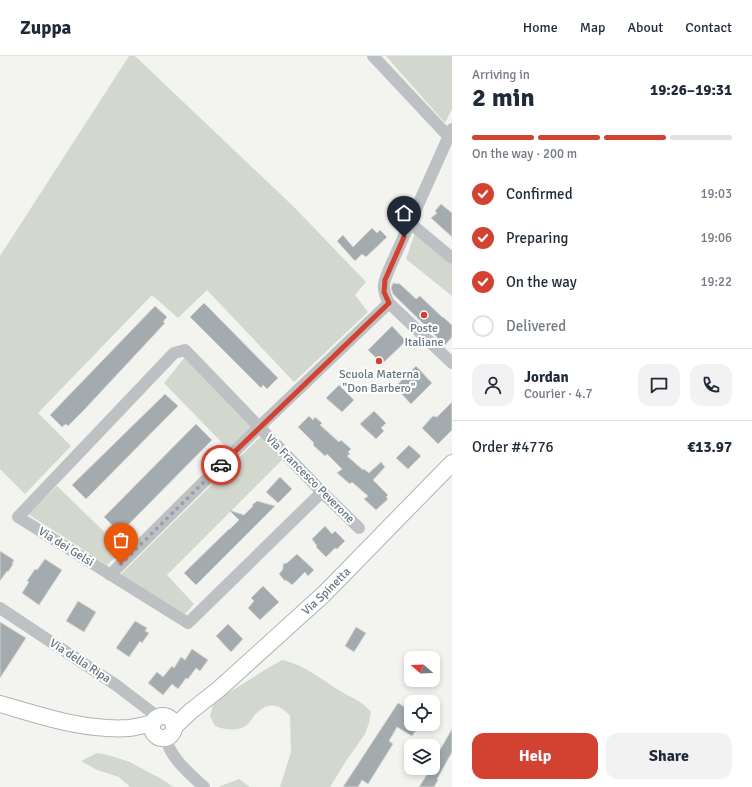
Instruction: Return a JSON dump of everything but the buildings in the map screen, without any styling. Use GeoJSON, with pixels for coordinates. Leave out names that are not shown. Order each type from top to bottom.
{"type":"FeatureCollection","features":[{"type":"Feature","properties":{"kind":"main road","name":"Via Spinetta"},"geometry":{"type":"LineString","coordinates":[[162,726],[191,711],[219,689],[324,594],[452,463]]}},
{"type":"Feature","properties":{"kind":"main road"},"geometry":{"type":"LineString","coordinates":[[0,704],[70,723],[100,727],[130,728],[162,726]]}},
{"type":"Feature","properties":{"kind":"street"},"geometry":{"type":"LineString","coordinates":[[373,56],[450,133],[385,280],[384,292],[389,303],[452,363]]}},
{"type":"Feature","properties":{"kind":"street"},"geometry":{"type":"LineString","coordinates":[[410,223],[452,258]]}},
{"type":"Feature","properties":{"kind":"street"},"geometry":{"type":"LineString","coordinates":[[110,575],[259,427],[389,303]]}},
{"type":"Feature","properties":{"kind":"street","name":"Via Francesco Peverone"},"geometry":{"type":"LineString","coordinates":[[174,353],[185,350],[322,492],[360,528]]}},
{"type":"Feature","properties":{"kind":"street","name":"Via dei Gelsi"},"geometry":{"type":"LineString","coordinates":[[174,353],[18,517],[188,623],[322,492]]}},
{"type":"Feature","properties":{"kind":"street","name":"Via della Ripa"},"geometry":{"type":"LineString","coordinates":[[0,608],[116,685],[162,726],[168,746],[182,766],[204,787]]}},
{"type":"Feature","properties":{"kind":"shaded area"},"geometry":{"type":"Polygon","coordinates":[[[129,56],[135,56],[294,207],[366,282],[355,295],[368,312],[294,382],[207,290],[178,318],[152,295],[38,413],[71,446],[25,494],[0,469],[0,256],[129,56]]]}},
{"type":"Feature","properties":{"kind":"shaded area"},"geometry":{"type":"Polygon","coordinates":[[[386,56],[452,56],[452,109],[445,123],[386,56]]]}},
{"type":"Feature","properties":{"kind":"shaded area"},"geometry":{"type":"Polygon","coordinates":[[[415,233],[452,264],[452,296],[406,259],[415,233]]]}},
{"type":"Feature","properties":{"kind":"shaded area"},"geometry":{"type":"Polygon","coordinates":[[[185,357],[254,428],[230,451],[164,383],[185,357]]]}},
{"type":"Feature","properties":{"kind":"shaded area"},"geometry":{"type":"Polygon","coordinates":[[[261,436],[282,460],[167,575],[194,604],[185,614],[120,575],[261,436]]]}},
{"type":"Feature","properties":{"kind":"shaded area"},"geometry":{"type":"Polygon","coordinates":[[[57,486],[123,550],[107,565],[28,514],[57,486]]]}},
{"type":"Feature","properties":{"kind":"shaded area"},"geometry":{"type":"Polygon","coordinates":[[[282,660],[298,665],[312,673],[360,702],[371,712],[365,734],[330,787],[280,787],[291,752],[290,716],[286,711],[276,706],[268,706],[258,711],[244,727],[232,730],[215,726],[210,716],[214,702],[282,660]]]}},
{"type":"Feature","properties":{"kind":"shaded area"},"geometry":{"type":"Polygon","coordinates":[[[97,753],[130,762],[162,779],[173,787],[130,787],[119,777],[97,770],[81,761],[97,753]]]}},
{"type":"Feature","properties":{"kind":"shaded area"},"geometry":{"type":"Polygon","coordinates":[[[239,779],[250,787],[218,787],[239,779]]]}},
{"type":"Feature","properties":{"kind":"way so far"},"geometry":{"type":"LineString","coordinates":[[121,564],[221,465]]}},
{"type":"Feature","properties":{"kind":"place","name":"Poste Italiane"},"geometry":{"type":"Point","coordinates":[424,315]}},
{"type":"Feature","properties":{"kind":"place","name":"Scuola Materna \"Don Barbero\""},"geometry":{"type":"Point","coordinates":[379,361]}},
{"type":"Feature","properties":{"kind":"route"},"geometry":{"type":"LineString","coordinates":[[221,465],[389,303],[384,292],[385,280],[404,237]]}}]}
